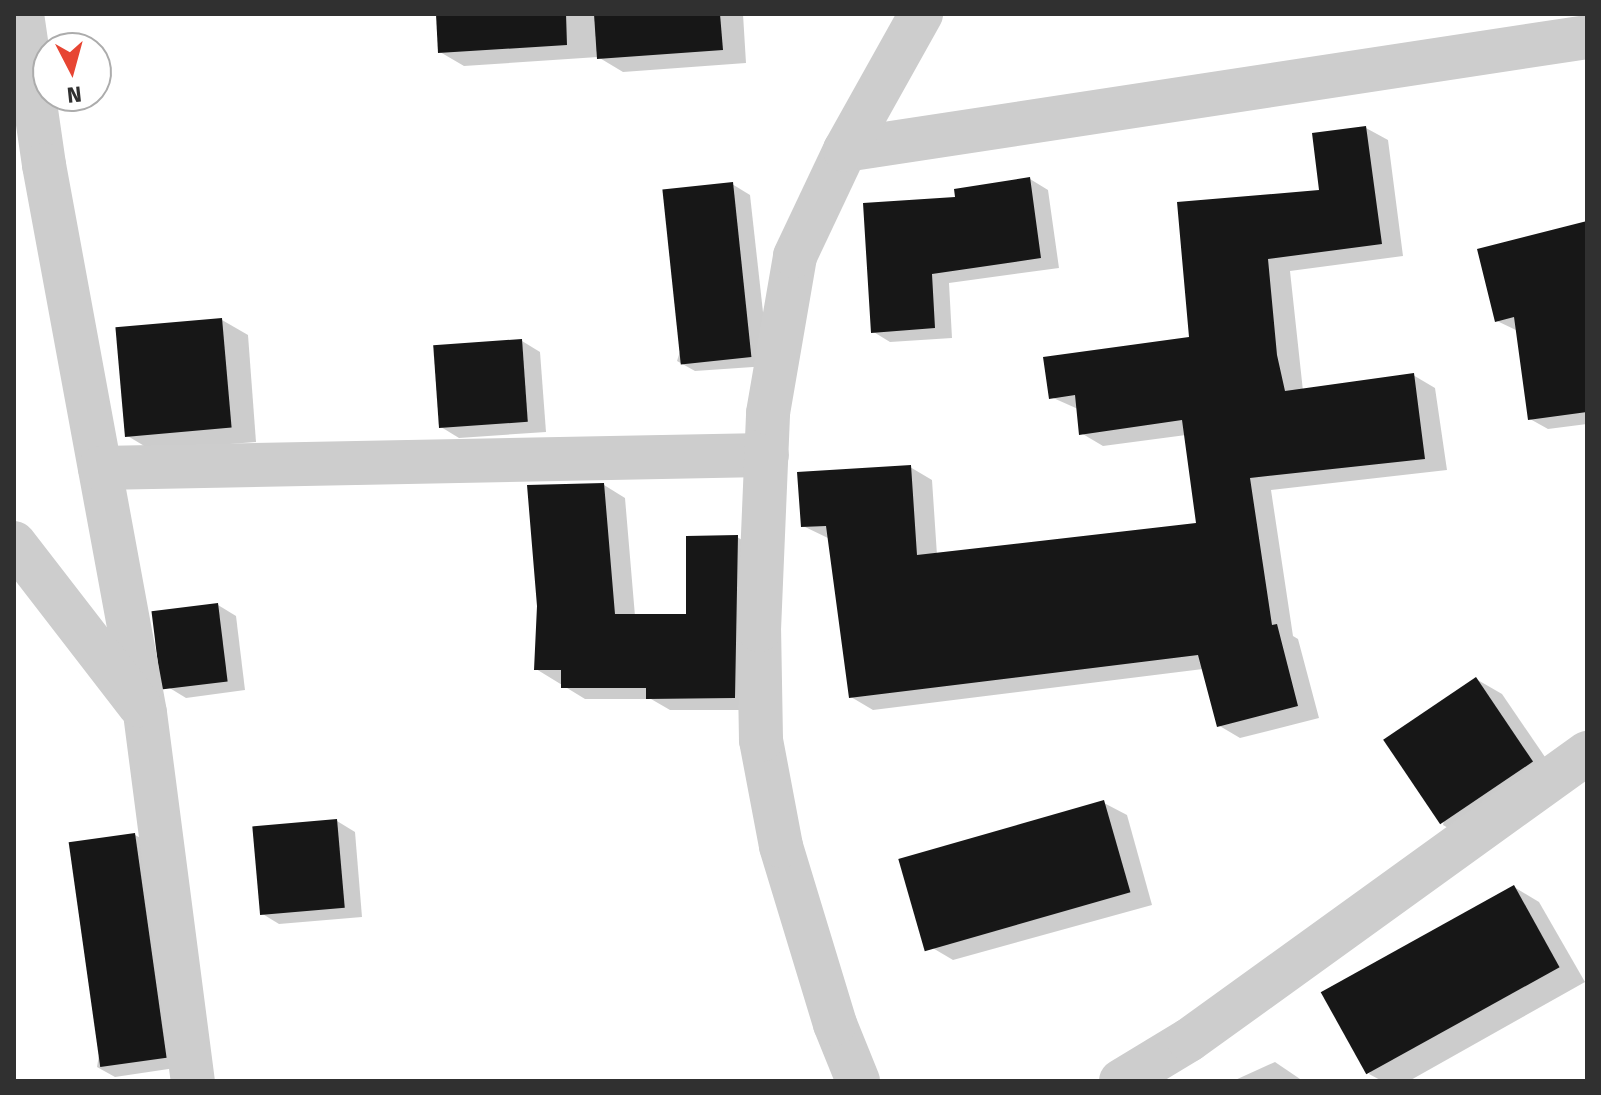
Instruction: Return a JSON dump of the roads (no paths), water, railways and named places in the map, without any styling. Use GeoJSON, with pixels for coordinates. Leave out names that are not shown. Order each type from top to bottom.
{"type":"FeatureCollection","features":[{"type":"Feature","properties":{"kind":"street"},"geometry":{"type":"LineString","coordinates":[[22,14],[145,713],[193,1081]]}},
{"type":"Feature","properties":{"kind":"street"},"geometry":{"type":"LineString","coordinates":[[858,1081],[835,1024],[781,846],[761,740],[759,630],[767,455],[779,337],[795,256],[845,150],[921,14]]}},
{"type":"Feature","properties":{"kind":"street"},"geometry":{"type":"LineString","coordinates":[[845,150],[1587,37]]}},
{"type":"Feature","properties":{"kind":"street"},"geometry":{"type":"LineString","coordinates":[[100,468],[767,455]]}},
{"type":"Feature","properties":{"kind":"street"},"geometry":{"type":"LineString","coordinates":[[14,543],[145,713]]}},
{"type":"Feature","properties":{"kind":"street"},"geometry":{"type":"LineString","coordinates":[[1121,1081],[1189,1040],[1587,753]]}}]}
